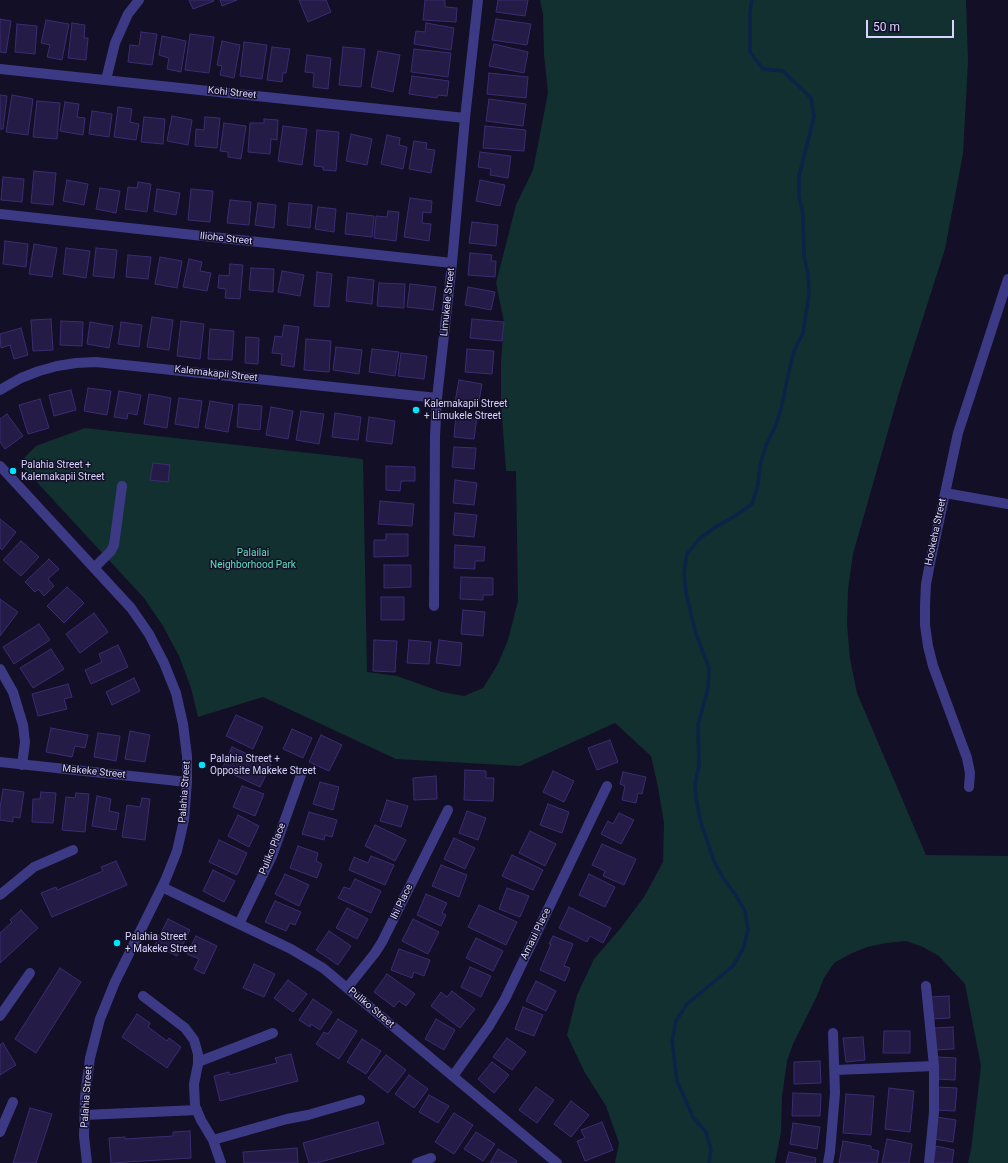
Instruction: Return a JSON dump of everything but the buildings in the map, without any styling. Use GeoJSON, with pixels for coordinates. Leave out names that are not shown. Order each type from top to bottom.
{"type":"FeatureCollection","features":[{"type":"Feature","properties":{"kind":"street"},"geometry":{"type":"LineString","coordinates":[[106,80],[115,43],[128,14],[139,0]]}},
{"type":"Feature","properties":{"kind":"street","name":"Limukele Street"},"geometry":{"type":"LineString","coordinates":[[434,606],[435,436],[437,398],[478,0]]}},
{"type":"Feature","properties":{"kind":"street","name":"Kohi Street"},"geometry":{"type":"LineString","coordinates":[[0,69],[465,118]]}},
{"type":"Feature","properties":{"kind":"street","name":"Iliohe Street"},"geometry":{"type":"LineString","coordinates":[[0,214],[452,263]]}},
{"type":"Feature","properties":{"kind":"street","name":"Hookeha Street"},"geometry":{"type":"LineString","coordinates":[[969,787],[970,773],[967,758],[933,666],[928,646],[925,625],[926,584],[958,434],[1008,279]]}},
{"type":"Feature","properties":{"kind":"street","name":"Kalemakapii Street"},"geometry":{"type":"LineString","coordinates":[[0,390],[21,378],[39,371],[57,366],[96,362],[437,398]]}},
{"type":"Feature","properties":{"kind":"street","name":"Palahia Street"},"geometry":{"type":"LineString","coordinates":[[0,466],[95,567],[131,608],[149,634],[164,663],[176,693],[183,724],[187,756],[188,782],[184,820],[176,851],[162,887],[115,982],[100,1019],[90,1058],[84,1115],[84,1136],[87,1163]]}},
{"type":"Feature","properties":{"kind":"street"},"geometry":{"type":"LineString","coordinates":[[95,567],[111,551],[115,542],[122,486]]}},
{"type":"Feature","properties":{"kind":"street"},"geometry":{"type":"LineString","coordinates":[[945,493],[1008,504]]}},
{"type":"Feature","properties":{"kind":"street"},"geometry":{"type":"LineString","coordinates":[[0,669],[13,692],[23,725],[25,742],[22,765]]}},
{"type":"Feature","properties":{"kind":"street","name":"Makeke Street"},"geometry":{"type":"LineString","coordinates":[[0,762],[188,782]]}},
{"type":"Feature","properties":{"kind":"street","name":"Puliko Place"},"geometry":{"type":"LineString","coordinates":[[239,924],[272,856],[302,772]]}},
{"type":"Feature","properties":{"kind":"street","name":"Amaui Place"},"geometry":{"type":"LineString","coordinates":[[453,1076],[489,1026],[505,999],[607,786]]}},
{"type":"Feature","properties":{"kind":"street","name":"Ihi Place"},"geometry":{"type":"LineString","coordinates":[[348,988],[382,942],[448,810]]}},
{"type":"Feature","properties":{"kind":"street"},"geometry":{"type":"LineString","coordinates":[[0,895],[34,867],[73,850]]}},
{"type":"Feature","properties":{"kind":"street","name":"Puliko Street"},"geometry":{"type":"LineString","coordinates":[[162,887],[307,958],[323,968],[557,1163]]}},
{"type":"Feature","properties":{"kind":"street"},"geometry":{"type":"LineString","coordinates":[[0,1016],[30,973]]}},
{"type":"Feature","properties":{"kind":"street"},"geometry":{"type":"LineString","coordinates":[[926,986],[934,1066],[934,1112],[929,1163]]}},
{"type":"Feature","properties":{"kind":"street"},"geometry":{"type":"LineString","coordinates":[[143,996],[189,1032],[196,1045],[198,1062],[193,1091],[197,1110],[200,1120],[213,1140],[221,1163]]}},
{"type":"Feature","properties":{"kind":"street"},"geometry":{"type":"LineString","coordinates":[[198,1062],[273,1033]]}},
{"type":"Feature","properties":{"kind":"street"},"geometry":{"type":"LineString","coordinates":[[828,1163],[835,1093],[833,1033]]}},
{"type":"Feature","properties":{"kind":"street"},"geometry":{"type":"LineString","coordinates":[[835,1070],[934,1066]]}},
{"type":"Feature","properties":{"kind":"street"},"geometry":{"type":"LineString","coordinates":[[213,1140],[360,1100]]}},
{"type":"Feature","properties":{"kind":"street"},"geometry":{"type":"LineString","coordinates":[[0,1132],[13,1102]]}},
{"type":"Feature","properties":{"kind":"street"},"geometry":{"type":"LineString","coordinates":[[84,1115],[197,1110]]}},
{"type":"Feature","properties":{"kind":"street"},"geometry":{"type":"LineString","coordinates":[[417,1163],[431,1158]]}},
{"type":"Feature","properties":{"kind":"green space","name":"Palailai Neighborhood Park"},"geometry":{"type":"Polygon","coordinates":[[[540,0],[966,0],[968,62],[963,154],[945,249],[898,396],[853,554],[848,589],[847,624],[850,659],[857,693],[926,855],[1008,856],[1008,1163],[968,1163],[971,1150],[981,1066],[965,984],[939,956],[923,947],[906,941],[867,947],[850,954],[834,963],[824,978],[817,996],[793,1044],[787,1061],[782,1097],[781,1132],[775,1163],[615,1163],[619,1143],[606,1106],[584,1071],[567,1035],[577,995],[594,959],[620,929],[644,897],[663,862],[664,823],[651,756],[615,723],[520,766],[396,759],[263,697],[198,717],[191,688],[179,656],[163,626],[144,598],[19,463],[36,446],[85,428],[363,459],[367,672],[397,676],[442,692],[464,696],[483,688],[498,664],[508,640],[518,601],[516,471],[506,471],[501,402],[501,362],[504,322],[496,283],[516,205],[533,170],[548,93],[544,54],[543,14],[540,0]]]}},
{"type":"Feature","properties":{"kind":"waterway"},"geometry":{"type":"LineString","coordinates":[[709,1163],[711,1150],[706,1132],[693,1117],[677,1081],[672,1041],[676,1021],[687,1004],[733,966],[743,949],[748,930],[745,911],[723,878],[714,861],[701,823],[697,804],[695,784],[699,766],[698,725],[708,688],[709,668],[695,631],[686,593],[684,573],[687,554],[700,538],[752,504],[758,485],[760,465],[766,445],[775,427],[781,409],[794,351],[803,333],[809,295],[808,275],[804,256],[803,215],[799,196],[799,176],[814,117],[811,98],[783,71],[763,69],[750,52],[750,12],[752,0]]}},
{"type":"Feature","properties":{"kind":"place","name":"Kalemakapii Street + Limukele Street"},"geometry":{"type":"Point","coordinates":[416,410]}},
{"type":"Feature","properties":{"kind":"place","name":"Palahia Street + Kalemakapii Street"},"geometry":{"type":"Point","coordinates":[13,471]}},
{"type":"Feature","properties":{"kind":"place","name":"Palahia Street + Opposite Makeke Street"},"geometry":{"type":"Point","coordinates":[202,765]}},
{"type":"Feature","properties":{"kind":"place","name":"Palahia Street + Makeke Street"},"geometry":{"type":"Point","coordinates":[117,943]}}]}
